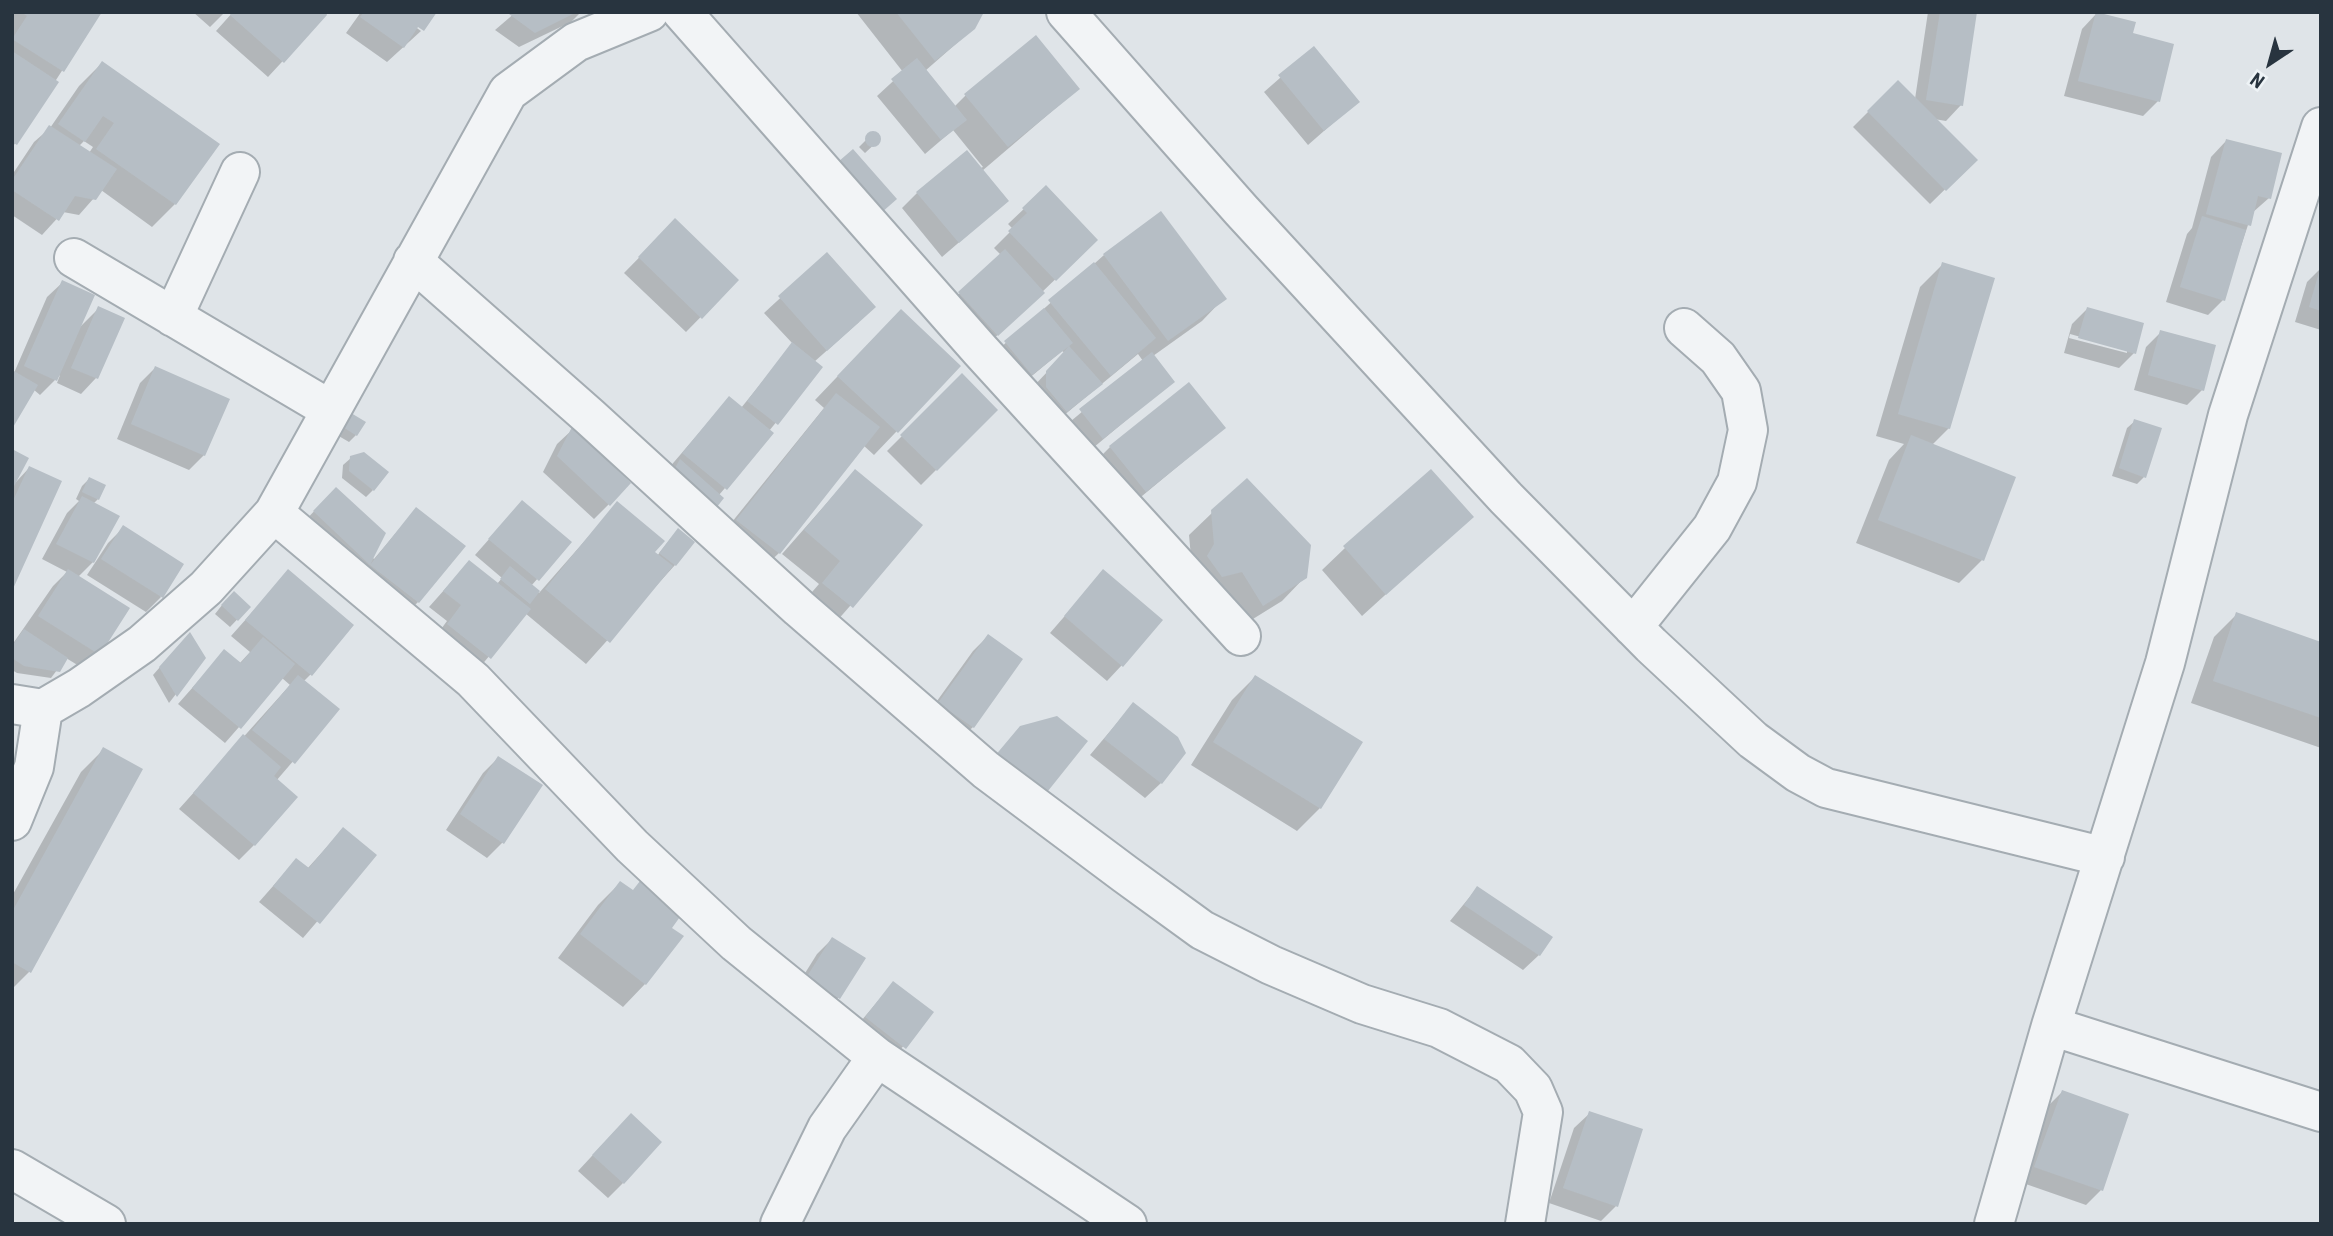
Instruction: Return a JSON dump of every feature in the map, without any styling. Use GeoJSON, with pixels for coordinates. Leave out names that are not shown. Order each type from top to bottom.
{"type":"FeatureCollection","features":[{"type":"Feature","properties":{"kind":"street"},"geometry":{"type":"LineString","coordinates":[[12,821],[34,767],[28,707],[142,644],[206,588],[274,513],[508,92],[576,42],[649,12]]}},
{"type":"Feature","properties":{"kind":"street"},"geometry":{"type":"LineString","coordinates":[[682,12],[980,351],[1241,636]]}},
{"type":"Feature","properties":{"kind":"street"},"geometry":{"type":"LineString","coordinates":[[1066,12],[1506,498],[1633,627],[1753,740],[1798,773],[1826,788],[2105,857]]}},
{"type":"Feature","properties":{"kind":"street"},"geometry":{"type":"LineString","coordinates":[[1994,1224],[2051,1026],[2165,663],[2228,415],[2321,127]]}},
{"type":"Feature","properties":{"kind":"street"},"geometry":{"type":"LineString","coordinates":[[173,317],[240,172]]}},
{"type":"Feature","properties":{"kind":"street"},"geometry":{"type":"LineString","coordinates":[[74,258],[331,410]]}},
{"type":"Feature","properties":{"kind":"street"},"geometry":{"type":"LineString","coordinates":[[414,261],[799,608],[986,771],[1125,874],[1202,930],[1271,965],[1362,1004],[1439,1028],[1509,1064],[1533,1089],[1543,1112],[1525,1224]]}},
{"type":"Feature","properties":{"kind":"street"},"geometry":{"type":"LineString","coordinates":[[1633,627],[1712,528],[1737,482],[1748,430],[1741,391],[1718,358],[1684,327]]}},
{"type":"Feature","properties":{"kind":"street"},"geometry":{"type":"LineString","coordinates":[[274,513],[473,680],[632,846],[736,943],[877,1057],[1127,1224]]}},
{"type":"Feature","properties":{"kind":"street"},"geometry":{"type":"LineString","coordinates":[[2051,1026],[2321,1112]]}},
{"type":"Feature","properties":{"kind":"street"},"geometry":{"type":"LineString","coordinates":[[780,1224],[827,1128],[877,1057]]}},
{"type":"Feature","properties":{"kind":"street"},"geometry":{"type":"LineString","coordinates":[[12,1169],[106,1224]]}},
{"type":"Feature","properties":{"kind":"building"},"geometry":{"type":"Polygon","coordinates":[[[21,12],[102,12],[64,72],[12,39],[27,16],[21,12]]]}},
{"type":"Feature","properties":{"kind":"building"},"geometry":{"type":"Polygon","coordinates":[[[232,12],[326,12],[327,15],[284,63],[230,15],[232,12]]]}},
{"type":"Feature","properties":{"kind":"building"},"geometry":{"type":"Polygon","coordinates":[[[364,12],[437,12],[424,31],[418,27],[404,48],[360,17],[364,12]]]}},
{"type":"Feature","properties":{"kind":"building"},"geometry":{"type":"Polygon","coordinates":[[[577,12],[535,33],[509,14],[577,12]]]}},
{"type":"Feature","properties":{"kind":"building"},"geometry":{"type":"Polygon","coordinates":[[[896,12],[984,12],[975,29],[935,61],[896,12]]]}},
{"type":"Feature","properties":{"kind":"building"},"geometry":{"type":"Polygon","coordinates":[[[1940,12],[1977,12],[1963,106],[1926,100],[1940,12]]]}},
{"type":"Feature","properties":{"kind":"building"},"geometry":{"type":"Polygon","coordinates":[[[2096,12],[2136,22],[2133,33],[2174,44],[2160,102],[2078,81],[2096,12]]]}},
{"type":"Feature","properties":{"kind":"building"},"geometry":{"type":"Polygon","coordinates":[[[1036,35],[1080,89],[1008,147],[964,94],[1036,35]]]}},
{"type":"Feature","properties":{"kind":"building"},"geometry":{"type":"Polygon","coordinates":[[[1314,46],[1360,102],[1324,131],[1278,75],[1314,46]]]}},
{"type":"Feature","properties":{"kind":"building"},"geometry":{"type":"Polygon","coordinates":[[[12,51],[59,82],[17,145],[12,142],[12,51]]]}},
{"type":"Feature","properties":{"kind":"building"},"geometry":{"type":"Polygon","coordinates":[[[917,58],[967,120],[941,140],[891,79],[917,58]]]}},
{"type":"Feature","properties":{"kind":"building"},"geometry":{"type":"Polygon","coordinates":[[[102,61],[220,144],[176,205],[96,149],[114,123],[103,116],[85,142],[58,124],[102,61]]]}},
{"type":"Feature","properties":{"kind":"building"},"geometry":{"type":"Polygon","coordinates":[[[1898,80],[1978,160],[1946,191],[1867,111],[1898,80]]]}},
{"type":"Feature","properties":{"kind":"building"},"geometry":{"type":"Polygon","coordinates":[[[49,125],[117,169],[96,200],[75,196],[59,221],[12,190],[12,180],[49,125]]]}},
{"type":"Feature","properties":{"kind":"building"},"geometry":{"type":"Polygon","coordinates":[[[873,131],[879,133],[879,145],[873,147],[867,145],[865,139],[867,133],[873,131]]]}},
{"type":"Feature","properties":{"kind":"building"},"geometry":{"type":"Polygon","coordinates":[[[2226,139],[2282,153],[2271,199],[2258,196],[2251,226],[2206,214],[2226,139]]]}},
{"type":"Feature","properties":{"kind":"building"},"geometry":{"type":"Polygon","coordinates":[[[853,149],[897,199],[881,213],[838,162],[853,149]]]}},
{"type":"Feature","properties":{"kind":"building"},"geometry":{"type":"Polygon","coordinates":[[[967,150],[1009,201],[959,243],[916,192],[967,150]]]}},
{"type":"Feature","properties":{"kind":"building"},"geometry":{"type":"Polygon","coordinates":[[[1046,185],[1098,240],[1056,281],[1008,231],[1027,213],[1022,208],[1046,185]]]}},
{"type":"Feature","properties":{"kind":"building"},"geometry":{"type":"Polygon","coordinates":[[[1161,211],[1227,299],[1168,341],[1103,254],[1161,211]]]}},
{"type":"Feature","properties":{"kind":"building"},"geometry":{"type":"Polygon","coordinates":[[[2202,216],[2246,230],[2225,301],[2180,287],[2202,216]]]}},
{"type":"Feature","properties":{"kind":"building"},"geometry":{"type":"Polygon","coordinates":[[[675,218],[739,280],[702,319],[638,257],[675,218]]]}},
{"type":"Feature","properties":{"kind":"building"},"geometry":{"type":"Polygon","coordinates":[[[1005,249],[1045,293],[998,336],[958,292],[1005,249]]]}},
{"type":"Feature","properties":{"kind":"building"},"geometry":{"type":"Polygon","coordinates":[[[827,252],[876,307],[827,351],[778,296],[827,252]]]}},
{"type":"Feature","properties":{"kind":"building"},"geometry":{"type":"Polygon","coordinates":[[[1094,262],[1156,338],[1111,376],[1048,300],[1094,262]]]}},
{"type":"Feature","properties":{"kind":"building"},"geometry":{"type":"Polygon","coordinates":[[[1942,262],[1995,278],[1950,429],[1898,414],[1942,262]]]}},
{"type":"Feature","properties":{"kind":"building"},"geometry":{"type":"Polygon","coordinates":[[[2321,269],[2321,311],[2309,307],[2321,269]]]}},
{"type":"Feature","properties":{"kind":"building"},"geometry":{"type":"Polygon","coordinates":[[[62,280],[95,295],[57,381],[24,366],[62,280]]]}},
{"type":"Feature","properties":{"kind":"building"},"geometry":{"type":"Polygon","coordinates":[[[98,306],[125,318],[98,379],[71,368],[98,306]]]}},
{"type":"Feature","properties":{"kind":"building"},"geometry":{"type":"Polygon","coordinates":[[[2087,307],[2144,323],[2136,354],[2078,338],[2087,307]]]}},
{"type":"Feature","properties":{"kind":"building"},"geometry":{"type":"Polygon","coordinates":[[[1044,308],[1073,343],[1032,375],[1004,341],[1044,308]]]}},
{"type":"Feature","properties":{"kind":"building"},"geometry":{"type":"Polygon","coordinates":[[[901,309],[961,366],[898,433],[837,376],[901,309]]]}},
{"type":"Feature","properties":{"kind":"building"},"geometry":{"type":"Polygon","coordinates":[[[2160,330],[2216,345],[2204,391],[2148,375],[2160,330]]]}},
{"type":"Feature","properties":{"kind":"building"},"geometry":{"type":"Polygon","coordinates":[[[792,342],[823,367],[778,425],[747,401],[792,342]]]}},
{"type":"Feature","properties":{"kind":"building"},"geometry":{"type":"Polygon","coordinates":[[[1069,346],[1103,384],[1067,412],[1046,387],[1046,371],[1069,346]]]}},
{"type":"Feature","properties":{"kind":"building"},"geometry":{"type":"Polygon","coordinates":[[[1152,352],[1175,382],[1103,439],[1079,409],[1152,352]]]}},
{"type":"Feature","properties":{"kind":"building"},"geometry":{"type":"Polygon","coordinates":[[[155,366],[230,399],[205,456],[131,424],[155,366]]]}},
{"type":"Feature","properties":{"kind":"building"},"geometry":{"type":"Polygon","coordinates":[[[12,370],[38,385],[12,429],[12,370]]]}},
{"type":"Feature","properties":{"kind":"building"},"geometry":{"type":"Polygon","coordinates":[[[962,373],[998,410],[937,471],[900,435],[962,373]]]}},
{"type":"Feature","properties":{"kind":"building"},"geometry":{"type":"Polygon","coordinates":[[[1189,382],[1226,428],[1146,492],[1109,446],[1189,382]]]}},
{"type":"Feature","properties":{"kind":"building"},"geometry":{"type":"Polygon","coordinates":[[[836,393],[880,427],[780,554],[736,520],[836,393]]]}},
{"type":"Feature","properties":{"kind":"building"},"geometry":{"type":"Polygon","coordinates":[[[729,396],[774,433],[727,490],[682,453],[729,396]]]}},
{"type":"Feature","properties":{"kind":"building"},"geometry":{"type":"Polygon","coordinates":[[[351,413],[366,422],[357,436],[343,427],[351,413]]]}},
{"type":"Feature","properties":{"kind":"building"},"geometry":{"type":"Polygon","coordinates":[[[2134,419],[2162,428],[2146,478],[2119,468],[2134,419]]]}},
{"type":"Feature","properties":{"kind":"building"},"geometry":{"type":"Polygon","coordinates":[[[572,427],[631,483],[610,506],[557,456],[572,427]]]}},
{"type":"Feature","properties":{"kind":"building"},"geometry":{"type":"Polygon","coordinates":[[[1911,435],[2016,477],[1984,561],[1878,520],[1911,435]]]}},
{"type":"Feature","properties":{"kind":"building"},"geometry":{"type":"Polygon","coordinates":[[[12,449],[29,458],[12,490],[12,449]]]}},
{"type":"Feature","properties":{"kind":"building"},"geometry":{"type":"Polygon","coordinates":[[[364,452],[389,472],[374,491],[349,471],[350,456],[364,452]]]}},
{"type":"Feature","properties":{"kind":"building"},"geometry":{"type":"Polygon","coordinates":[[[680,459],[724,498],[713,512],[671,476],[680,459]]]}},
{"type":"Feature","properties":{"kind":"building"},"geometry":{"type":"Polygon","coordinates":[[[29,466],[62,481],[12,591],[12,503],[29,466]]]}},
{"type":"Feature","properties":{"kind":"building"},"geometry":{"type":"Polygon","coordinates":[[[855,469],[923,525],[853,608],[822,583],[840,561],[804,530],[855,469]]]}},
{"type":"Feature","properties":{"kind":"building"},"geometry":{"type":"Polygon","coordinates":[[[1431,469],[1474,517],[1386,595],[1343,546],[1431,469]]]}},
{"type":"Feature","properties":{"kind":"building"},"geometry":{"type":"Polygon","coordinates":[[[89,477],[106,485],[99,500],[82,492],[89,477]]]}},
{"type":"Feature","properties":{"kind":"building"},"geometry":{"type":"Polygon","coordinates":[[[1247,478],[1311,545],[1307,578],[1263,606],[1242,572],[1222,577],[1207,556],[1214,544],[1211,510],[1247,478]]]}},
{"type":"Feature","properties":{"kind":"building"},"geometry":{"type":"Polygon","coordinates":[[[336,487],[386,533],[370,565],[313,511],[336,487]]]}},
{"type":"Feature","properties":{"kind":"building"},"geometry":{"type":"Polygon","coordinates":[[[82,496],[120,516],[94,563],[56,544],[82,496]]]}},
{"type":"Feature","properties":{"kind":"building"},"geometry":{"type":"Polygon","coordinates":[[[522,500],[572,542],[539,581],[488,539],[522,500]]]}},
{"type":"Feature","properties":{"kind":"building"},"geometry":{"type":"Polygon","coordinates":[[[617,501],[665,541],[655,552],[673,566],[610,643],[545,589],[617,501]]]}},
{"type":"Feature","properties":{"kind":"building"},"geometry":{"type":"Polygon","coordinates":[[[416,507],[466,546],[419,603],[370,565],[416,507]]]}},
{"type":"Feature","properties":{"kind":"building"},"geometry":{"type":"Polygon","coordinates":[[[123,525],[184,564],[163,598],[101,559],[123,525]]]}},
{"type":"Feature","properties":{"kind":"building"},"geometry":{"type":"Polygon","coordinates":[[[678,528],[695,542],[676,566],[659,553],[678,528]]]}},
{"type":"Feature","properties":{"kind":"building"},"geometry":{"type":"Polygon","coordinates":[[[469,560],[531,609],[491,659],[447,624],[461,605],[443,591],[469,560]]]}},
{"type":"Feature","properties":{"kind":"building"},"geometry":{"type":"Polygon","coordinates":[[[510,566],[540,591],[530,604],[500,579],[510,566]]]}},
{"type":"Feature","properties":{"kind":"building"},"geometry":{"type":"Polygon","coordinates":[[[68,569],[130,608],[100,655],[38,616],[68,569]]]}},
{"type":"Feature","properties":{"kind":"building"},"geometry":{"type":"Polygon","coordinates":[[[288,569],[354,625],[312,676],[245,620],[288,569]]]}},
{"type":"Feature","properties":{"kind":"building"},"geometry":{"type":"Polygon","coordinates":[[[1103,569],[1163,620],[1123,667],[1064,616],[1103,569]]]}},
{"type":"Feature","properties":{"kind":"building"},"geometry":{"type":"Polygon","coordinates":[[[234,591],[251,607],[238,621],[221,605],[234,591]]]}},
{"type":"Feature","properties":{"kind":"building"},"geometry":{"type":"Polygon","coordinates":[[[2236,612],[2321,642],[2321,718],[2213,681],[2236,612]]]}},
{"type":"Feature","properties":{"kind":"building"},"geometry":{"type":"Polygon","coordinates":[[[24,629],[68,658],[60,672],[24,666],[12,658],[12,646],[24,629]]]}},
{"type":"Feature","properties":{"kind":"building"},"geometry":{"type":"Polygon","coordinates":[[[190,632],[206,658],[177,697],[159,667],[190,632]]]}},
{"type":"Feature","properties":{"kind":"building"},"geometry":{"type":"Polygon","coordinates":[[[988,634],[1023,659],[974,728],[938,703],[988,634]]]}},
{"type":"Feature","properties":{"kind":"building"},"geometry":{"type":"Polygon","coordinates":[[[263,637],[295,664],[241,729],[192,688],[224,649],[241,663],[263,637]]]}},
{"type":"Feature","properties":{"kind":"building"},"geometry":{"type":"Polygon","coordinates":[[[298,675],[340,709],[295,764],[252,730],[298,675]]]}},
{"type":"Feature","properties":{"kind":"building"},"geometry":{"type":"Polygon","coordinates":[[[1255,675],[1363,742],[1321,809],[1213,742],[1255,675]]]}},
{"type":"Feature","properties":{"kind":"building"},"geometry":{"type":"Polygon","coordinates":[[[1133,702],[1178,737],[1186,753],[1162,784],[1104,739],[1133,702]]]}},
{"type":"Feature","properties":{"kind":"building"},"geometry":{"type":"Polygon","coordinates":[[[1057,716],[1088,741],[1044,796],[994,757],[1020,726],[1057,716]]]}},
{"type":"Feature","properties":{"kind":"building"},"geometry":{"type":"Polygon","coordinates":[[[243,734],[281,767],[274,776],[298,797],[255,846],[193,793],[243,734]]]}},
{"type":"Feature","properties":{"kind":"building"},"geometry":{"type":"Polygon","coordinates":[[[103,747],[143,769],[31,973],[12,962],[12,912],[103,747]]]}},
{"type":"Feature","properties":{"kind":"building"},"geometry":{"type":"Polygon","coordinates":[[[498,756],[543,785],[504,844],[460,814],[498,756]]]}},
{"type":"Feature","properties":{"kind":"building"},"geometry":{"type":"Polygon","coordinates":[[[343,827],[377,855],[320,924],[273,886],[296,858],[309,868],[343,827]]]}},
{"type":"Feature","properties":{"kind":"building"},"geometry":{"type":"Polygon","coordinates":[[[620,881],[633,890],[640,881],[682,914],[672,928],[684,936],[646,985],[580,934],[620,881]]]}},
{"type":"Feature","properties":{"kind":"building"},"geometry":{"type":"Polygon","coordinates":[[[1477,886],[1553,937],[1540,956],[1464,905],[1477,886]]]}},
{"type":"Feature","properties":{"kind":"building"},"geometry":{"type":"Polygon","coordinates":[[[832,937],[866,958],[840,999],[806,978],[832,937]]]}},
{"type":"Feature","properties":{"kind":"building"},"geometry":{"type":"Polygon","coordinates":[[[893,981],[934,1012],[906,1049],[865,1017],[893,981]]]}},
{"type":"Feature","properties":{"kind":"building"},"geometry":{"type":"Polygon","coordinates":[[[2062,1090],[2129,1114],[2103,1191],[2034,1167],[2062,1090]]]}},
{"type":"Feature","properties":{"kind":"building"},"geometry":{"type":"Polygon","coordinates":[[[1589,1111],[1643,1129],[1618,1207],[1563,1188],[1589,1111]]]}},
{"type":"Feature","properties":{"kind":"building"},"geometry":{"type":"Polygon","coordinates":[[[631,1113],[662,1142],[624,1184],[592,1155],[631,1113]]]}}]}
